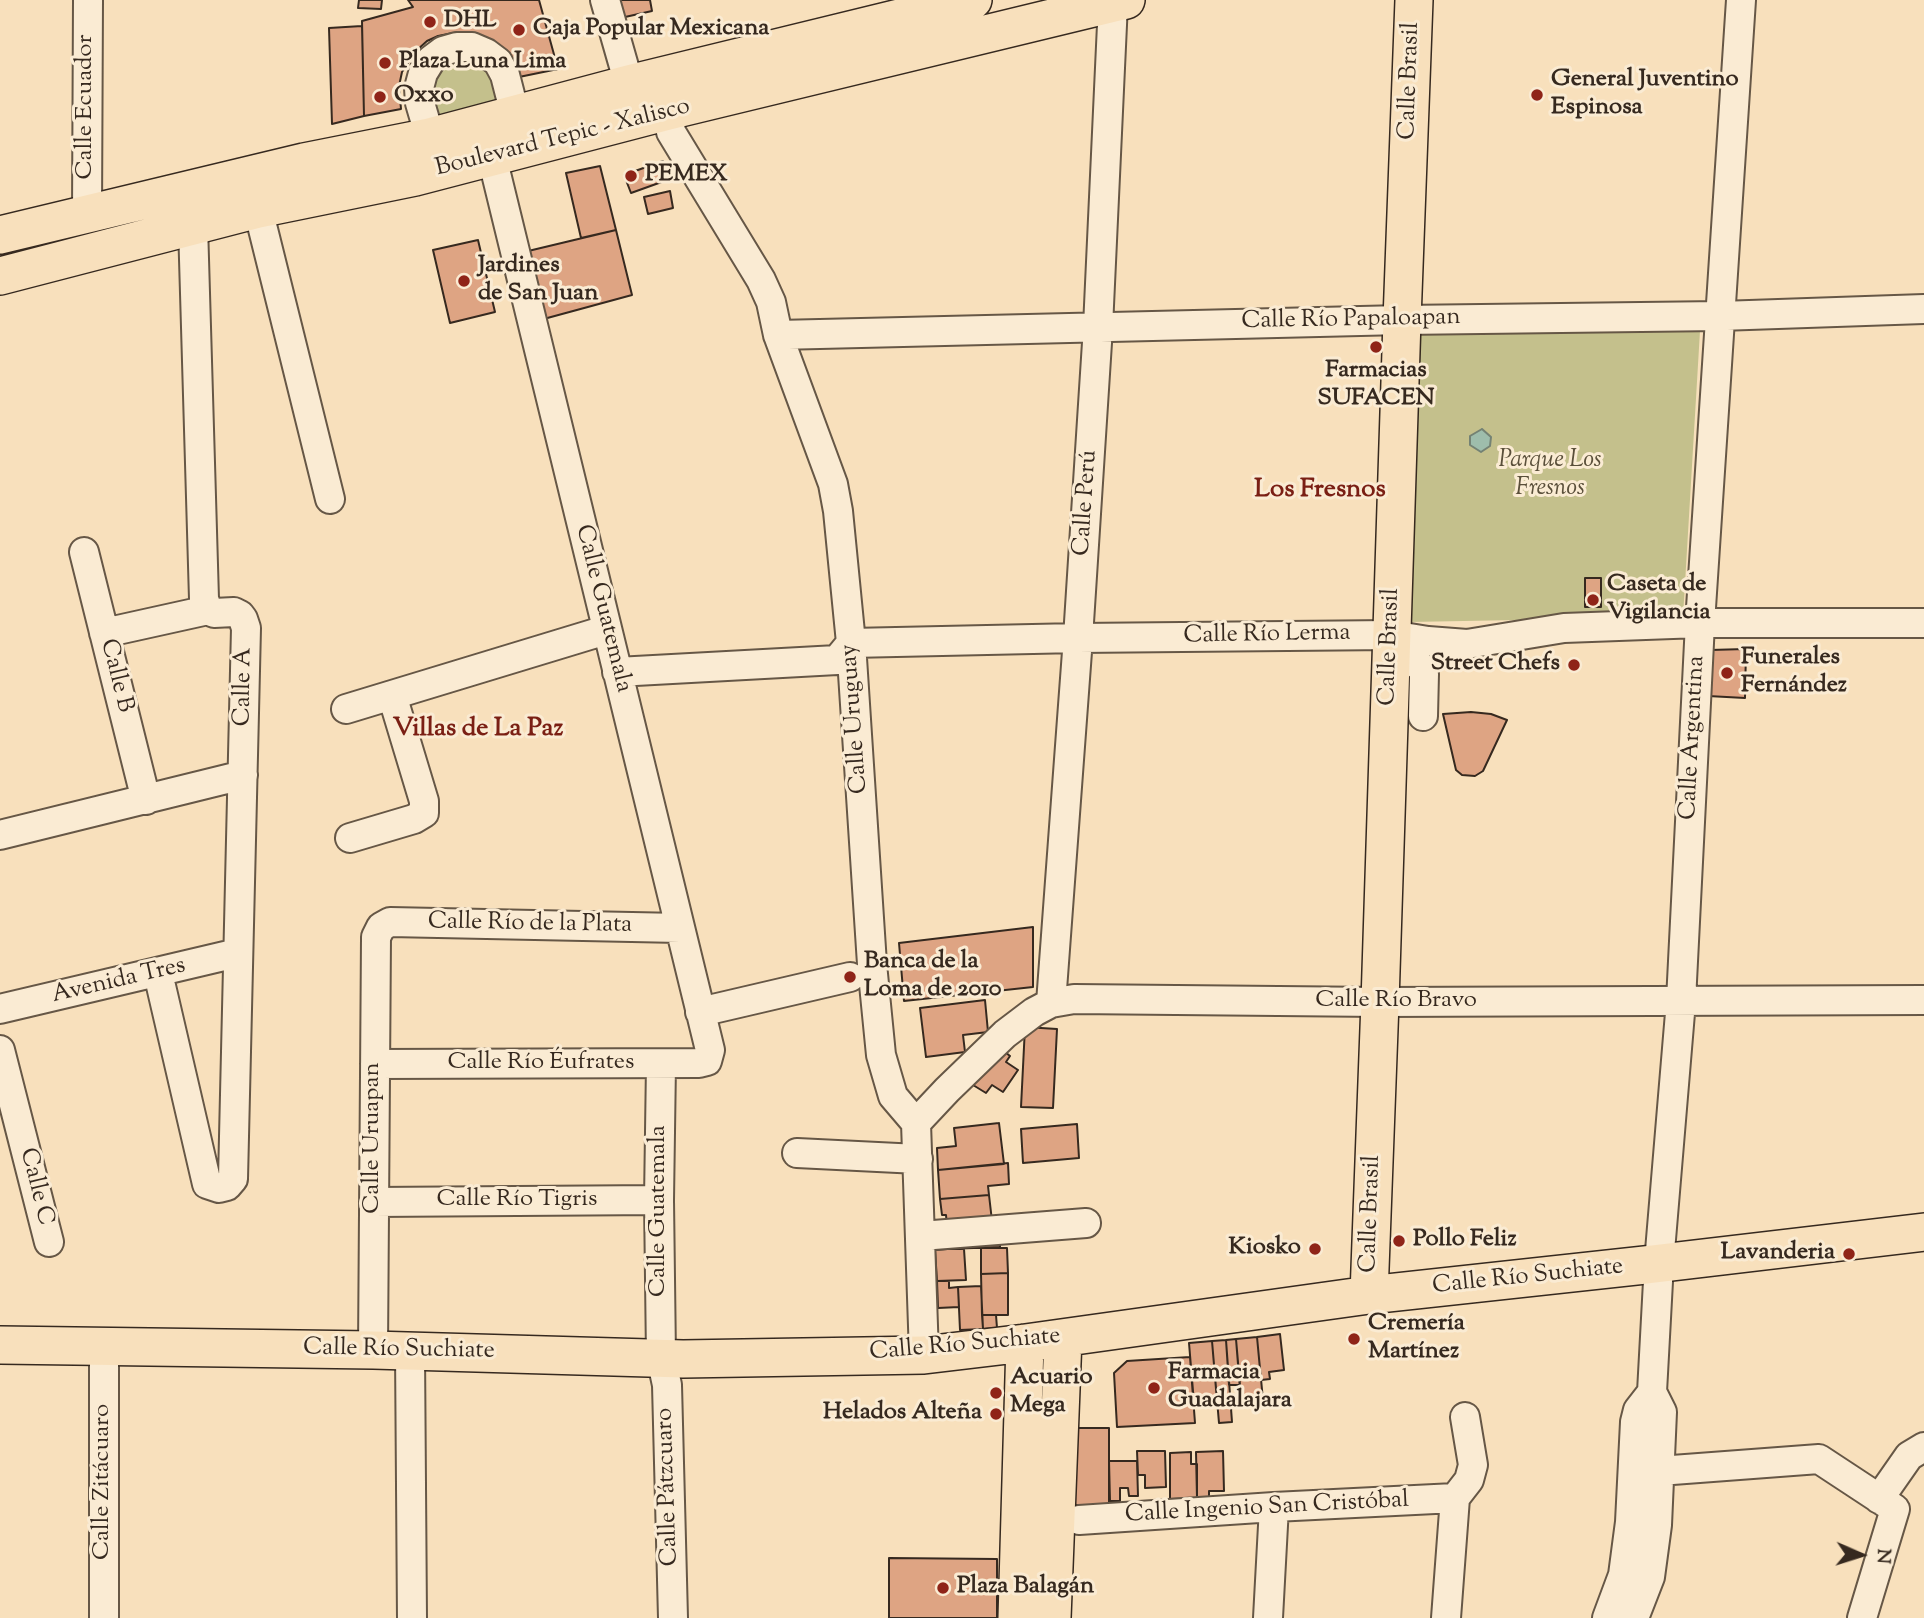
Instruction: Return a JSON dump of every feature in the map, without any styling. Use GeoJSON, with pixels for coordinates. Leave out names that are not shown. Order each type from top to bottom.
{"type":"FeatureCollection","features":[{"type":"Feature","properties":{"kind":"main road","name":"Boulevard Tepic - Xalisco"},"geometry":{"type":"LineString","coordinates":[[0,235],[304,162],[430,137],[629,84],[973,0]]}},
{"type":"Feature","properties":{"kind":"main road"},"geometry":{"type":"LineString","coordinates":[[974,37],[985,22],[1063,0]]}},
{"type":"Feature","properties":{"kind":"main road","name":"Calle Brasil"},"geometry":{"type":"LineString","coordinates":[[1369,1295],[1414,0]]}},
{"type":"Feature","properties":{"kind":"main road","name":"Boulevard Tepic - Xalisco"},"geometry":{"type":"LineString","coordinates":[[0,274],[258,209],[415,177],[668,111],[1117,1]]}},
{"type":"Feature","properties":{"kind":"main road"},"geometry":{"type":"LineString","coordinates":[[668,111],[692,90],[807,54],[838,34]]}},
{"type":"Feature","properties":{"kind":"main road"},"geometry":{"type":"LineString","coordinates":[[415,177],[421,166],[430,160],[499,146],[511,132],[515,114]]}},
{"type":"Feature","properties":{"kind":"main road"},"geometry":{"type":"LineString","coordinates":[[193,225],[209,210],[296,183],[304,162]]}},
{"type":"Feature","properties":{"kind":"main road"},"geometry":{"type":"LineString","coordinates":[[0,274],[22,247],[76,233],[87,214]]}},
{"type":"Feature","properties":{"kind":"main road","name":"Calle Río Suchiate"},"geometry":{"type":"LineString","coordinates":[[0,1345],[771,1359],[924,1355],[1369,1295],[1924,1233]]}},
{"type":"Feature","properties":{"kind":"main road"},"geometry":{"type":"LineString","coordinates":[[1035,1608],[1063,1338]]}},
{"type":"Feature","properties":{"kind":"main road"},"geometry":{"type":"LineString","coordinates":[[1025,1343],[1035,1608]]}},
{"type":"Feature","properties":{"kind":"street","name":"Calle Ecuador"},"geometry":{"type":"LineString","coordinates":[[87,214],[88,0]]}},
{"type":"Feature","properties":{"kind":"street"},"geometry":{"type":"LineString","coordinates":[[605,0],[629,84]]}},
{"type":"Feature","properties":{"kind":"street","name":"Calle Argentina"},"geometry":{"type":"LineString","coordinates":[[1652,1392],[1658,1263],[1681,1001],[1700,623],[1741,0]]}},
{"type":"Feature","properties":{"kind":"street","name":"Calle Perú"},"geometry":{"type":"LineString","coordinates":[[1051,1003],[1078,638],[1117,1]]}},
{"type":"Feature","properties":{"kind":"street"},"geometry":{"type":"LineString","coordinates":[[430,137],[420,103],[419,88],[423,73],[431,60],[443,51],[457,47],[472,47],[486,52],[498,62],[505,75],[515,114]]}},
{"type":"Feature","properties":{"kind":"street","name":"Calle Uruguay"},"geometry":{"type":"LineString","coordinates":[[668,111],[671,132],[761,280],[771,302],[778,335],[833,484],[838,511],[850,643],[872,964],[881,1055],[893,1096],[916,1123]]}},
{"type":"Feature","properties":{"kind":"street","name":"Calle Guatemala"},"geometry":{"type":"LineString","coordinates":[[492,157],[710,1050],[707,1061]]}},
{"type":"Feature","properties":{"kind":"street"},"geometry":{"type":"LineString","coordinates":[[258,209],[330,499]]}},
{"type":"Feature","properties":{"kind":"street"},"geometry":{"type":"LineString","coordinates":[[104,633],[208,610],[204,599],[193,225]]}},
{"type":"Feature","properties":{"kind":"street","name":"Calle Río Papaloapan"},"geometry":{"type":"LineString","coordinates":[[778,335],[1402,320],[1720,316],[1924,309]]}},
{"type":"Feature","properties":{"kind":"street","name":"Calle B"},"geometry":{"type":"LineString","coordinates":[[84,552],[145,800]]}},
{"type":"Feature","properties":{"kind":"street","name":"Calle A"},"geometry":{"type":"LineString","coordinates":[[158,973],[207,1184],[219,1188],[227,1186],[233,1179],[246,628],[243,619],[234,612],[214,613],[208,610]]}},
{"type":"Feature","properties":{"kind":"street","name":"Calle Río Lerma"},"geometry":{"type":"LineString","coordinates":[[850,643],[1078,638],[1391,646],[1428,641],[1466,644],[1564,628],[1700,623],[1924,623]]}},
{"type":"Feature","properties":{"kind":"street"},"geometry":{"type":"LineString","coordinates":[[346,709],[606,630]]}},
{"type":"Feature","properties":{"kind":"street"},"geometry":{"type":"LineString","coordinates":[[617,672],[837,660],[850,643]]}},
{"type":"Feature","properties":{"kind":"street"},"geometry":{"type":"LineString","coordinates":[[1391,646],[1421,667],[1424,674],[1423,716]]}},
{"type":"Feature","properties":{"kind":"street"},"geometry":{"type":"LineString","coordinates":[[350,838],[414,819],[424,813],[424,801],[392,695]]}},
{"type":"Feature","properties":{"kind":"street"},"geometry":{"type":"LineString","coordinates":[[0,835],[243,775]]}},
{"type":"Feature","properties":{"kind":"street","name":"Calle Río de la Plata"},"geometry":{"type":"LineString","coordinates":[[381,927],[390,922],[680,928]]}},
{"type":"Feature","properties":{"kind":"street","name":"Calle Uruapan"},"geometry":{"type":"LineString","coordinates":[[373,1350],[376,937],[381,927]]}},
{"type":"Feature","properties":{"kind":"street","name":"Avenida Tres"},"geometry":{"type":"LineString","coordinates":[[0,1009],[237,953]]}},
{"type":"Feature","properties":{"kind":"street"},"geometry":{"type":"LineString","coordinates":[[700,1012],[850,977]]}},
{"type":"Feature","properties":{"kind":"street","name":"Calle Río Bravo"},"geometry":{"type":"LineString","coordinates":[[916,1123],[1005,1034],[1051,1003],[1074,999],[1380,1002],[1924,1000]]}},
{"type":"Feature","properties":{"kind":"street","name":"Calle C"},"geometry":{"type":"LineString","coordinates":[[0,1050],[49,1242]]}},
{"type":"Feature","properties":{"kind":"street","name":"Calle Río Éufrates"},"geometry":{"type":"LineString","coordinates":[[375,1064],[661,1064],[707,1061]]}},
{"type":"Feature","properties":{"kind":"street","name":"Calle Guatemala"},"geometry":{"type":"LineString","coordinates":[[661,1064],[659,1200],[662,1357]]}},
{"type":"Feature","properties":{"kind":"street"},"geometry":{"type":"LineString","coordinates":[[916,1123],[924,1355]]}},
{"type":"Feature","properties":{"kind":"street"},"geometry":{"type":"LineString","coordinates":[[797,1153],[918,1159]]}},
{"type":"Feature","properties":{"kind":"street","name":"Calle Río Tigris"},"geometry":{"type":"LineString","coordinates":[[374,1202],[659,1200]]}},
{"type":"Feature","properties":{"kind":"street"},"geometry":{"type":"LineString","coordinates":[[921,1236],[1086,1223]]}},
{"type":"Feature","properties":{"kind":"street","name":"Calle Zitácuaro"},"geometry":{"type":"LineString","coordinates":[[104,1346],[104,1618]]}},
{"type":"Feature","properties":{"kind":"street"},"geometry":{"type":"LineString","coordinates":[[410,1351],[412,1618]]}},
{"type":"Feature","properties":{"kind":"street","name":"Calle Pátzcuaro"},"geometry":{"type":"LineString","coordinates":[[662,1357],[667,1385],[673,1618]]}},
{"type":"Feature","properties":{"kind":"street"},"geometry":{"type":"LineString","coordinates":[[1607,1618],[1623,1575],[1630,1522],[1635,1422],[1638,1410],[1652,1392],[1662,1412],[1657,1525],[1650,1577],[1634,1618]]}},
{"type":"Feature","properties":{"kind":"street"},"geometry":{"type":"LineString","coordinates":[[1446,1618],[1455,1498],[1469,1480],[1473,1465],[1465,1417]]}},
{"type":"Feature","properties":{"kind":"street"},"geometry":{"type":"LineString","coordinates":[[1879,1499],[1909,1457],[1924,1447]]}},
{"type":"Feature","properties":{"kind":"street"},"geometry":{"type":"LineString","coordinates":[[1659,1471],[1819,1459],[1895,1509],[1862,1618]]}},
{"type":"Feature","properties":{"kind":"street","name":"Calle Ingenio San Cristóbal"},"geometry":{"type":"LineString","coordinates":[[1079,1520],[1455,1498]]}},
{"type":"Feature","properties":{"kind":"street"},"geometry":{"type":"LineString","coordinates":[[1268,1618],[1274,1507]]}},
{"type":"Feature","properties":{"kind":"green space"},"geometry":{"type":"Polygon","coordinates":[[[461,59],[471,60],[488,70],[499,101],[439,118],[434,97],[436,77],[442,68],[461,59]]]}},
{"type":"Feature","properties":{"kind":"green space","name":"Parque Los Fresnos"},"geometry":{"type":"Polygon","coordinates":[[[1700,331],[1683,617],[1409,622],[1414,335],[1700,331]]]}},
{"type":"Feature","properties":{"kind":"shaded area"},"geometry":{"type":"Polygon","coordinates":[[[1482,429],[1491,437],[1490,446],[1481,452],[1470,445],[1470,436],[1482,429]]]}},
{"type":"Feature","properties":{"kind":"building"},"geometry":{"type":"Polygon","coordinates":[[[359,0],[382,0],[381,9],[358,8],[359,0]]]}},
{"type":"Feature","properties":{"kind":"building","name":"Plaza Luna Lima"},"geometry":{"type":"Polygon","coordinates":[[[408,0],[539,0],[558,69],[519,77],[494,42],[474,33],[458,32],[438,36],[416,51],[402,72],[399,86],[401,109],[364,116],[362,21],[413,7],[408,0]]]}},
{"type":"Feature","properties":{"kind":"building"},"geometry":{"type":"Polygon","coordinates":[[[612,0],[650,0],[652,11],[616,19],[612,0]]]}},
{"type":"Feature","properties":{"kind":"building"},"geometry":{"type":"Polygon","coordinates":[[[362,26],[364,116],[332,124],[329,28],[362,26]]]}},
{"type":"Feature","properties":{"kind":"building"},"geometry":{"type":"Polygon","coordinates":[[[663,161],[670,179],[631,193],[624,175],[663,161]]]}},
{"type":"Feature","properties":{"kind":"building"},"geometry":{"type":"Polygon","coordinates":[[[600,166],[616,230],[581,238],[566,173],[600,166]]]}},
{"type":"Feature","properties":{"kind":"building"},"geometry":{"type":"Polygon","coordinates":[[[670,191],[673,208],[648,214],[644,197],[670,191]]]}},
{"type":"Feature","properties":{"kind":"building"},"geometry":{"type":"Polygon","coordinates":[[[616,230],[632,295],[540,320],[524,252],[616,230]]]}},
{"type":"Feature","properties":{"kind":"building","name":"Jardines de San Juan"},"geometry":{"type":"Polygon","coordinates":[[[478,240],[495,312],[450,323],[433,250],[478,240]]]}},
{"type":"Feature","properties":{"kind":"building"},"geometry":{"type":"Polygon","coordinates":[[[1585,578],[1601,578],[1601,607],[1585,607],[1585,578]]]}},
{"type":"Feature","properties":{"kind":"building","name":"Funerales Fernández"},"geometry":{"type":"Polygon","coordinates":[[[1746,649],[1745,698],[1708,696],[1710,650],[1746,649]]]}},
{"type":"Feature","properties":{"kind":"building"},"geometry":{"type":"Polygon","coordinates":[[[1443,714],[1491,714],[1507,720],[1483,771],[1475,776],[1462,775],[1456,770],[1443,714]]]}},
{"type":"Feature","properties":{"kind":"building"},"geometry":{"type":"Polygon","coordinates":[[[1033,927],[1033,987],[904,1001],[899,943],[1033,927]]]}},
{"type":"Feature","properties":{"kind":"building"},"geometry":{"type":"Polygon","coordinates":[[[985,1000],[988,1032],[963,1035],[965,1052],[926,1057],[920,1008],[985,1000]]]}},
{"type":"Feature","properties":{"kind":"building"},"geometry":{"type":"Polygon","coordinates":[[[1025,1027],[1057,1029],[1053,1108],[1021,1107],[1025,1027]]]}},
{"type":"Feature","properties":{"kind":"building"},"geometry":{"type":"Polygon","coordinates":[[[1000,1048],[1010,1056],[1006,1062],[1018,1070],[1003,1092],[992,1085],[986,1093],[973,1085],[1000,1048]]]}},
{"type":"Feature","properties":{"kind":"building"},"geometry":{"type":"Polygon","coordinates":[[[999,1123],[1004,1164],[938,1170],[937,1148],[956,1146],[954,1128],[999,1123]]]}},
{"type":"Feature","properties":{"kind":"building"},"geometry":{"type":"Polygon","coordinates":[[[1077,1124],[1079,1158],[1023,1163],[1021,1129],[1077,1124]]]}},
{"type":"Feature","properties":{"kind":"building"},"geometry":{"type":"Polygon","coordinates":[[[1008,1163],[1009,1184],[988,1186],[989,1195],[940,1199],[938,1170],[1008,1163]]]}},
{"type":"Feature","properties":{"kind":"building"},"geometry":{"type":"Polygon","coordinates":[[[989,1195],[992,1221],[947,1226],[940,1199],[989,1195]]]}},
{"type":"Feature","properties":{"kind":"building"},"geometry":{"type":"Polygon","coordinates":[[[1000,1235],[1000,1247],[947,1249],[946,1236],[1000,1235]]]}},
{"type":"Feature","properties":{"kind":"building"},"geometry":{"type":"Polygon","coordinates":[[[981,1248],[1007,1248],[1008,1273],[981,1274],[981,1248]]]}},
{"type":"Feature","properties":{"kind":"building"},"geometry":{"type":"Polygon","coordinates":[[[964,1249],[966,1280],[937,1281],[935,1250],[964,1249]]]}},
{"type":"Feature","properties":{"kind":"building"},"geometry":{"type":"Polygon","coordinates":[[[1008,1273],[1008,1315],[982,1315],[981,1274],[1008,1273]]]}},
{"type":"Feature","properties":{"kind":"building"},"geometry":{"type":"Polygon","coordinates":[[[937,1281],[949,1281],[949,1288],[958,1287],[959,1307],[938,1308],[937,1281]]]}},
{"type":"Feature","properties":{"kind":"building"},"geometry":{"type":"Polygon","coordinates":[[[981,1286],[983,1329],[960,1330],[958,1287],[981,1286]]]}},
{"type":"Feature","properties":{"kind":"building"},"geometry":{"type":"Polygon","coordinates":[[[982,1315],[996,1315],[997,1328],[983,1329],[982,1315]]]}},
{"type":"Feature","properties":{"kind":"building"},"geometry":{"type":"Polygon","coordinates":[[[1280,1334],[1284,1370],[1269,1372],[1270,1379],[1261,1380],[1257,1337],[1280,1334]]]}},
{"type":"Feature","properties":{"kind":"building"},"geometry":{"type":"Polygon","coordinates":[[[1257,1337],[1263,1400],[1241,1402],[1236,1339],[1257,1337]]]}},
{"type":"Feature","properties":{"kind":"building"},"geometry":{"type":"Polygon","coordinates":[[[1236,1339],[1240,1385],[1229,1385],[1226,1340],[1236,1339]]]}},
{"type":"Feature","properties":{"kind":"building"},"geometry":{"type":"Polygon","coordinates":[[[1226,1340],[1232,1422],[1219,1423],[1212,1341],[1226,1340]]]}},
{"type":"Feature","properties":{"kind":"building"},"geometry":{"type":"Polygon","coordinates":[[[1212,1341],[1217,1401],[1194,1403],[1189,1343],[1212,1341]]]}},
{"type":"Feature","properties":{"kind":"building","name":"Farmacia Guadalajara"},"geometry":{"type":"Polygon","coordinates":[[[1190,1357],[1195,1423],[1117,1427],[1114,1373],[1127,1361],[1190,1357]]]}},
{"type":"Feature","properties":{"kind":"building"},"geometry":{"type":"Polygon","coordinates":[[[1075,1428],[1109,1428],[1109,1505],[1075,1505],[1075,1428]]]}},
{"type":"Feature","properties":{"kind":"building"},"geometry":{"type":"Polygon","coordinates":[[[1137,1451],[1165,1451],[1166,1487],[1145,1488],[1145,1475],[1138,1475],[1137,1451]]]}},
{"type":"Feature","properties":{"kind":"building"},"geometry":{"type":"Polygon","coordinates":[[[1223,1451],[1224,1491],[1209,1491],[1209,1498],[1197,1498],[1196,1452],[1223,1451]]]}},
{"type":"Feature","properties":{"kind":"building"},"geometry":{"type":"Polygon","coordinates":[[[1191,1452],[1191,1464],[1197,1464],[1197,1498],[1170,1499],[1170,1453],[1191,1452]]]}},
{"type":"Feature","properties":{"kind":"building"},"geometry":{"type":"Polygon","coordinates":[[[1109,1461],[1137,1461],[1138,1496],[1129,1496],[1128,1488],[1120,1488],[1120,1501],[1110,1501],[1109,1461]]]}},
{"type":"Feature","properties":{"kind":"building","name":"Plaza Balagán"},"geometry":{"type":"Polygon","coordinates":[[[889,1558],[997,1559],[997,1618],[889,1618],[889,1558]]]}},
{"type":"Feature","properties":{"kind":"place","name":"DHL"},"geometry":{"type":"Point","coordinates":[430,22]}},
{"type":"Feature","properties":{"kind":"place","name":"Caja Popular Mexicana"},"geometry":{"type":"Point","coordinates":[519,30]}},
{"type":"Feature","properties":{"kind":"place","name":"Plaza Luna Lima"},"geometry":{"type":"Point","coordinates":[385,63]}},
{"type":"Feature","properties":{"kind":"place","name":"General Juventino Espinosa"},"geometry":{"type":"Point","coordinates":[1537,95]}},
{"type":"Feature","properties":{"kind":"place","name":"Oxxo"},"geometry":{"type":"Point","coordinates":[380,97]}},
{"type":"Feature","properties":{"kind":"place","name":"PEMEX"},"geometry":{"type":"Point","coordinates":[631,176]}},
{"type":"Feature","properties":{"kind":"place","name":"Jardines de San Juan"},"geometry":{"type":"Point","coordinates":[464,281]}},
{"type":"Feature","properties":{"kind":"place","name":"Farmacias SUFACEN"},"geometry":{"type":"Point","coordinates":[1376,347]}},
{"type":"Feature","properties":{"kind":"place","name":"Caseta de Vigilancia"},"geometry":{"type":"Point","coordinates":[1593,600]}},
{"type":"Feature","properties":{"kind":"place","name":"Street Chefs"},"geometry":{"type":"Point","coordinates":[1574,665]}},
{"type":"Feature","properties":{"kind":"place","name":"Funerales Fernández"},"geometry":{"type":"Point","coordinates":[1727,673]}},
{"type":"Feature","properties":{"kind":"place","name":"Banca de la Loma de 2010"},"geometry":{"type":"Point","coordinates":[850,977]}},
{"type":"Feature","properties":{"kind":"place","name":"Pollo Feliz"},"geometry":{"type":"Point","coordinates":[1399,1241]}},
{"type":"Feature","properties":{"kind":"place","name":"Kiosko"},"geometry":{"type":"Point","coordinates":[1315,1249]}},
{"type":"Feature","properties":{"kind":"place","name":"Lavanderia"},"geometry":{"type":"Point","coordinates":[1849,1254]}},
{"type":"Feature","properties":{"kind":"place","name":"Cremería Martínez"},"geometry":{"type":"Point","coordinates":[1354,1339]}},
{"type":"Feature","properties":{"kind":"place","name":"Farmacia Guadalajara"},"geometry":{"type":"Point","coordinates":[1154,1388]}},
{"type":"Feature","properties":{"kind":"place","name":"Acuario Mega"},"geometry":{"type":"Point","coordinates":[996,1393]}},
{"type":"Feature","properties":{"kind":"place","name":"Helados Alteña"},"geometry":{"type":"Point","coordinates":[996,1414]}},
{"type":"Feature","properties":{"kind":"place","name":"Plaza Balagán"},"geometry":{"type":"Point","coordinates":[943,1588]}},
{"type":"Feature","properties":{"kind":"district","name":"Los Fresnos"},"geometry":{"type":"Point","coordinates":[1320,492]}},
{"type":"Feature","properties":{"kind":"district","name":"Villas de La Paz"},"geometry":{"type":"Point","coordinates":[478,731]}}]}
